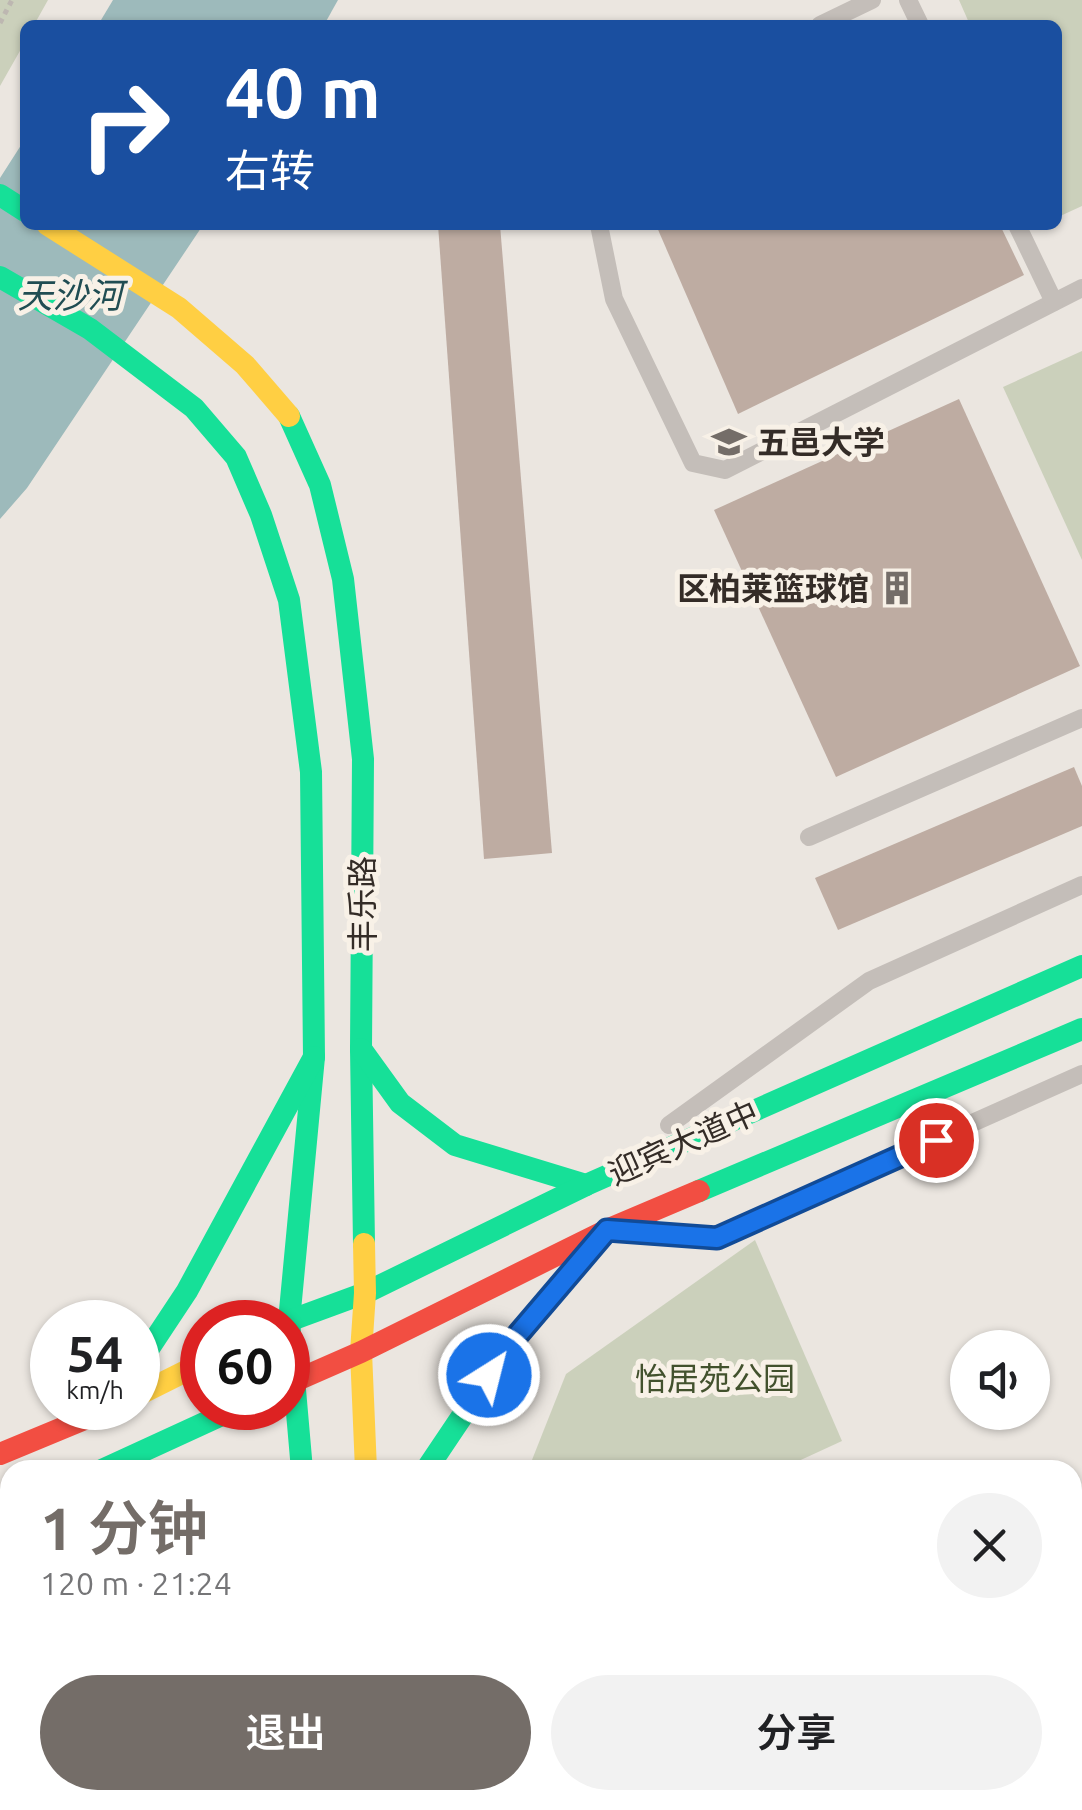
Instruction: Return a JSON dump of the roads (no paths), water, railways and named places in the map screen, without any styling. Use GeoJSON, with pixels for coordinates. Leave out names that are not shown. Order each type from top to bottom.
{"type":"FeatureCollection","features":[{"type":"Feature","properties":{"kind":"main road","name":"丰乐路"},"geometry":{"type":"LineString","coordinates":[[56,230],[179,308],[246,365],[291,418],[320,485],[343,579],[363,759],[364,1293],[360,1352],[365,1460]]}},
{"type":"Feature","properties":{"kind":"main road","name":"丰乐路"},"geometry":{"type":"LineString","coordinates":[[0,277],[90,329],[194,408],[236,456],[261,516],[288,600],[311,772],[314,1058],[290,1300]]}},
{"type":"Feature","properties":{"kind":"main road","name":"迎宾大道中"},"geometry":{"type":"LineString","coordinates":[[310,1374],[607,1230],[666,1176],[1082,966]]}},
{"type":"Feature","properties":{"kind":"main road","name":"迎宾大道中"},"geometry":{"type":"LineString","coordinates":[[310,1314],[364,1293],[586,1184],[666,1176],[1082,1029]]}},
{"type":"Feature","properties":{"kind":"main road"},"geometry":{"type":"LineString","coordinates":[[361,1050],[400,1103],[455,1145],[586,1184]]}},
{"type":"Feature","properties":{"kind":"main road"},"geometry":{"type":"LineString","coordinates":[[160,1332],[187,1291],[314,1058]]}},
{"type":"Feature","properties":{"kind":"main road"},"geometry":{"type":"LineString","coordinates":[[433,1460],[510,1344],[607,1230]]}},
{"type":"Feature","properties":{"kind":"main road"},"geometry":{"type":"LineString","coordinates":[[0,1454],[57,1430]]}},
{"type":"Feature","properties":{"kind":"main road"},"geometry":{"type":"LineString","coordinates":[[124,1460],[188,1430]]}},
{"type":"Feature","properties":{"kind":"main road","name":"丰乐路"},"geometry":{"type":"LineString","coordinates":[[297,1430],[301,1460]]}},
{"type":"Feature","properties":{"kind":"lane"},"geometry":{"type":"LineString","coordinates":[[830,20],[872,0]]}},
{"type":"Feature","properties":{"kind":"lane"},"geometry":{"type":"LineString","coordinates":[[600,230],[614,299],[693,463],[725,470],[1082,288]]}},
{"type":"Feature","properties":{"kind":"lane"},"geometry":{"type":"LineString","coordinates":[[1019,230],[1054,302]]}},
{"type":"Feature","properties":{"kind":"lane"},"geometry":{"type":"LineString","coordinates":[[808,837],[1082,718]]}},
{"type":"Feature","properties":{"kind":"lane"},"geometry":{"type":"LineString","coordinates":[[586,1184],[869,981],[1082,885]]}},
{"type":"Feature","properties":{"kind":"lane"},"geometry":{"type":"LineString","coordinates":[[607,1230],[717,1238],[1082,1074]]}},
{"type":"Feature","properties":{"kind":"water"},"geometry":{"type":"Polygon","coordinates":[[[113,0],[338,0],[327,20],[101,20],[113,0]]]}},
{"type":"Feature","properties":{"kind":"water","name":"天沙河"},"geometry":{"type":"Polygon","coordinates":[[[20,147],[20,230],[200,230],[27,488],[0,519],[0,178],[20,147]]]}},
{"type":"Feature","properties":{"kind":"place","name":"五邑大学"},"geometry":{"type":"Point","coordinates":[729,442]}},
{"type":"Feature","properties":{"kind":"place","name":"区柏莱篮球馆"},"geometry":{"type":"Point","coordinates":[897,588]}},
{"type":"Feature","properties":{"kind":"park label","name":"怡居苑公园"},"geometry":{"type":"Point","coordinates":[715,1378]}}]}
